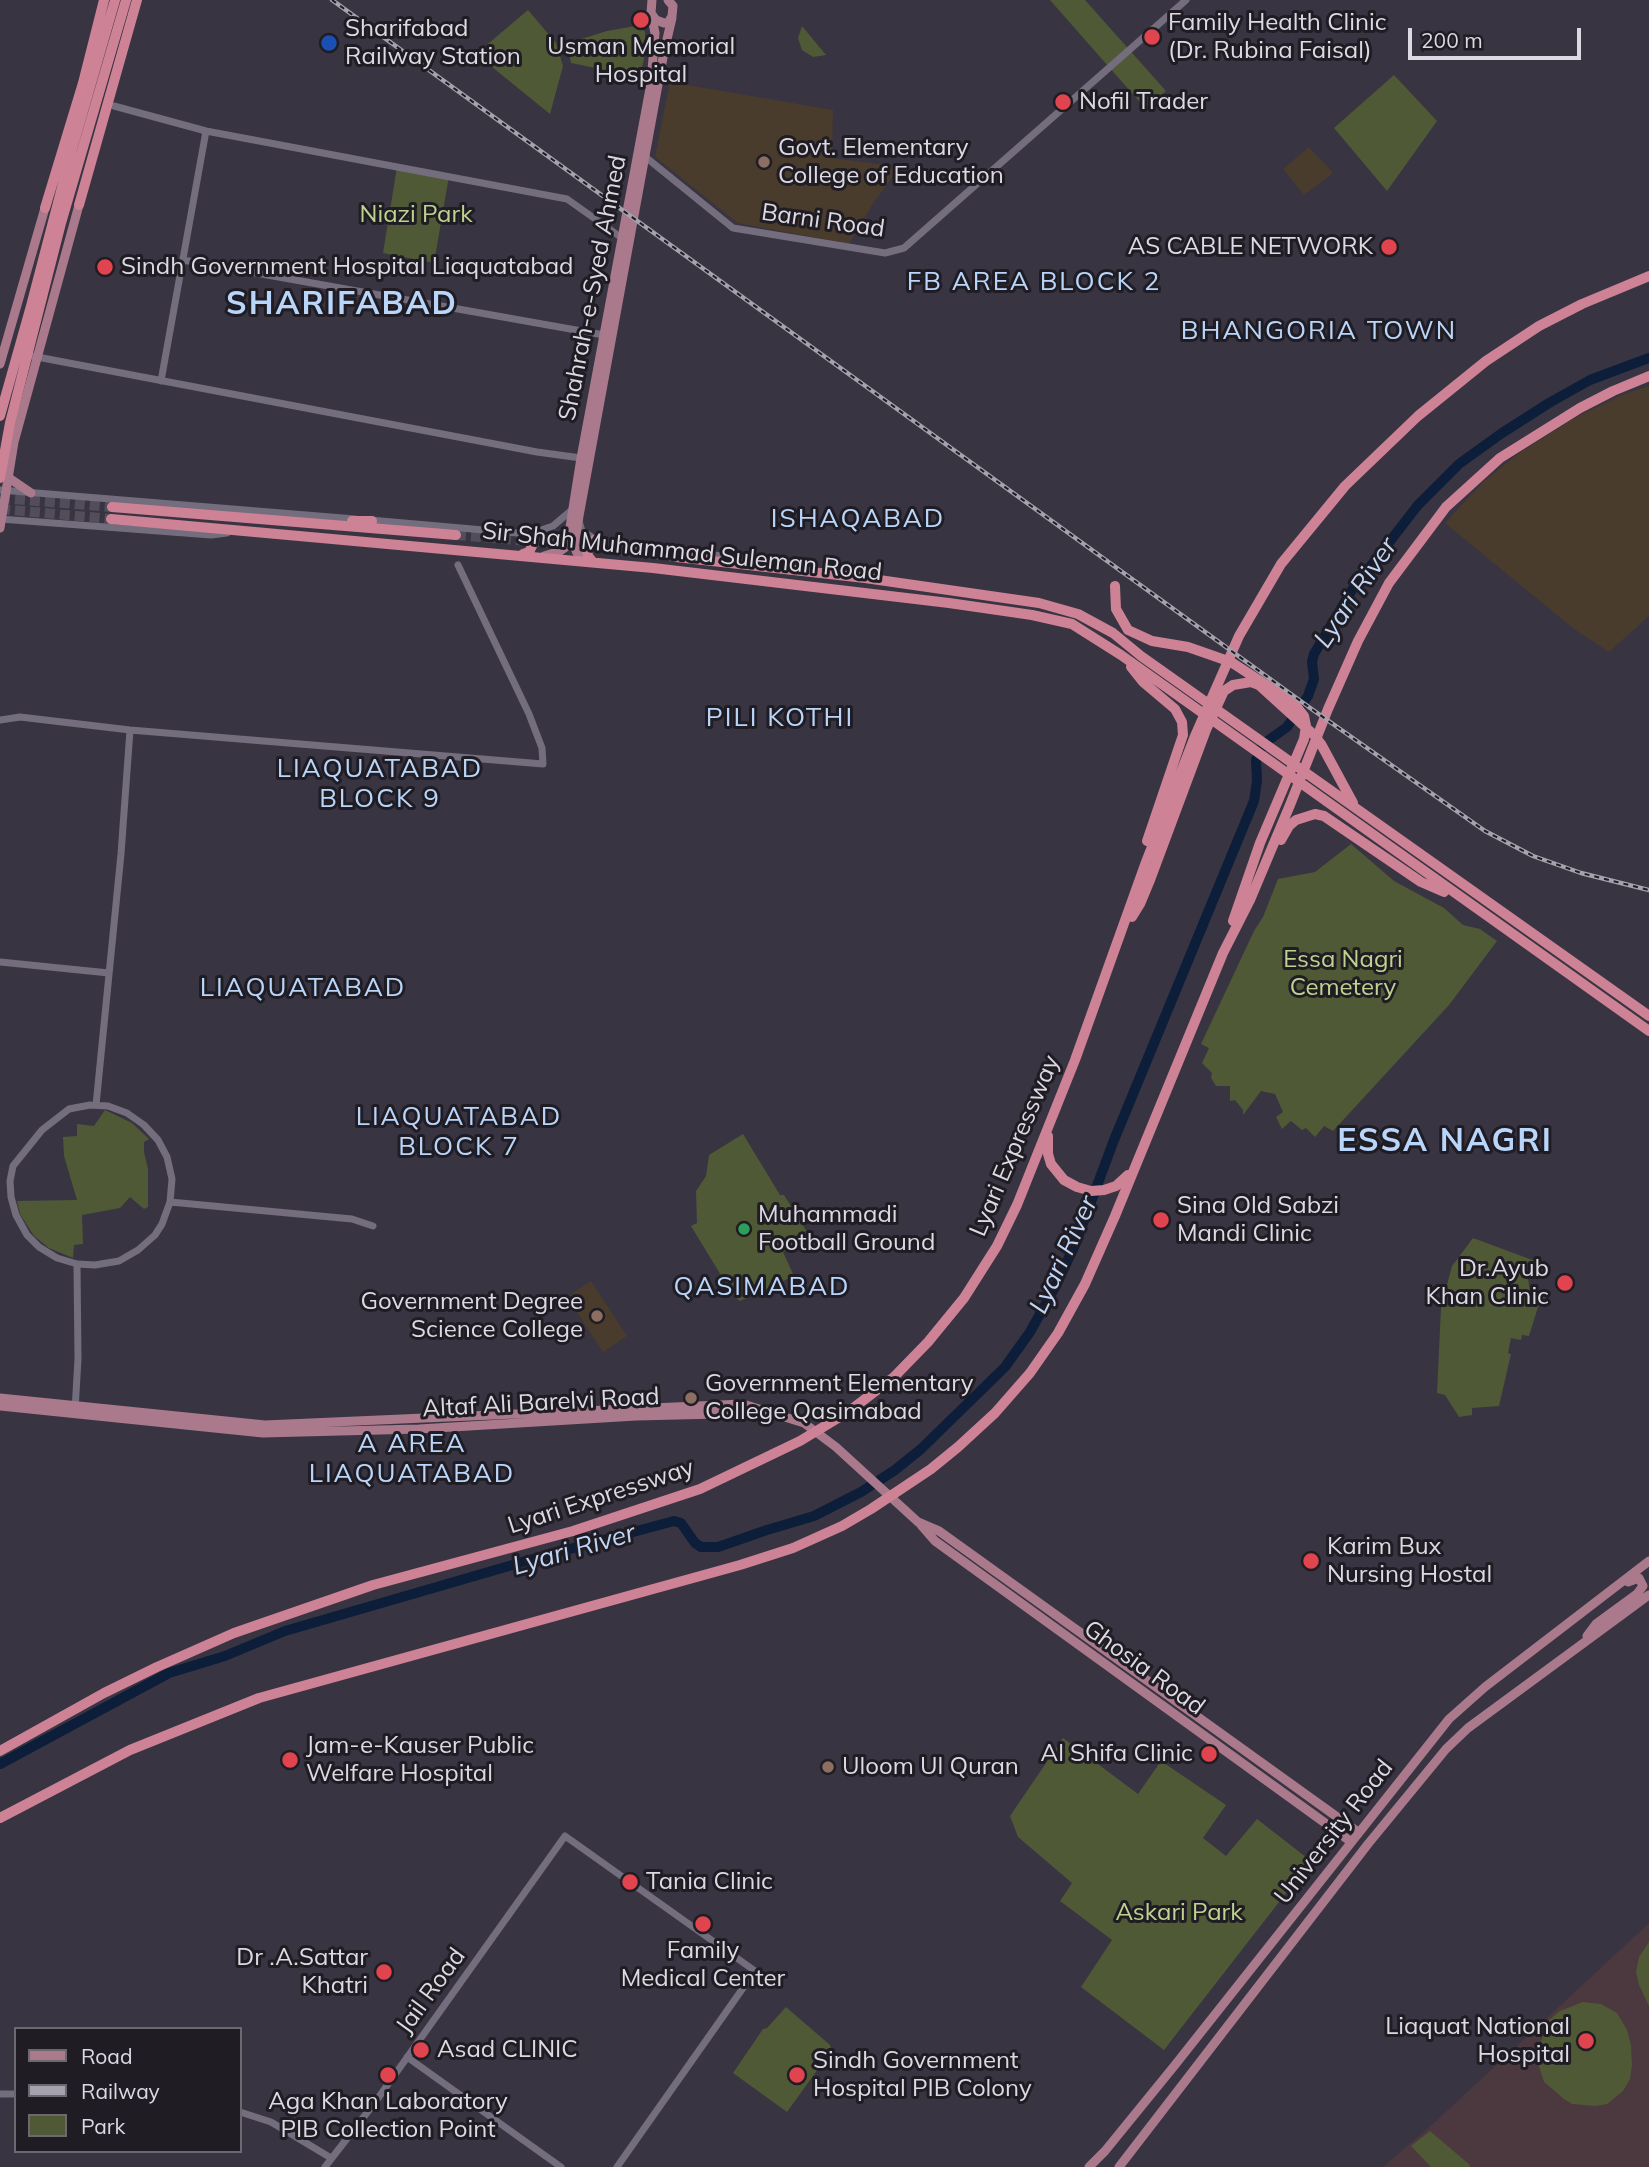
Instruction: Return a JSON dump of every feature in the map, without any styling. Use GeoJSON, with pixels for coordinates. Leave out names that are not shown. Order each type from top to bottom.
{"type":"FeatureCollection","features":[{"type":"Feature","properties":{"kind":"highway"},"geometry":{"type":"LineString","coordinates":[[45,208],[83,83],[104,0]]}},
{"type":"Feature","properties":{"kind":"highway"},"geometry":{"type":"LineString","coordinates":[[0,415],[114,0]]}},
{"type":"Feature","properties":{"kind":"highway"},"geometry":{"type":"LineString","coordinates":[[5,477],[10,423],[61,223],[126,0]]}},
{"type":"Feature","properties":{"kind":"highway"},"geometry":{"type":"LineString","coordinates":[[79,205],[137,0]]}},
{"type":"Feature","properties":{"kind":"highway","name":"Lyari Expressway"},"geometry":{"type":"LineString","coordinates":[[0,1751],[114,1688],[234,1633],[373,1585],[573,1531],[688,1493],[800,1441],[848,1412],[894,1377],[928,1342],[964,1298],[997,1246],[1017,1205],[1051,1124],[1195,736],[1239,636],[1281,564],[1345,486],[1418,416],[1486,361],[1539,326],[1582,304],[1649,276]]}},
{"type":"Feature","properties":{"kind":"highway"},"geometry":{"type":"LineString","coordinates":[[1223,953],[1250,900],[1355,649],[1389,583],[1402,565],[1446,507],[1500,458],[1580,408],[1649,376]]}},
{"type":"Feature","properties":{"kind":"highway"},"geometry":{"type":"LineString","coordinates":[[192,506],[271,521]]}},
{"type":"Feature","properties":{"kind":"highway","name":"Sir Shah Muhammad Suleman Road"},"geometry":{"type":"LineString","coordinates":[[456,535],[271,521],[111,513],[245,530],[590,561],[949,603],[1084,624],[1113,633],[1220,719]]}},
{"type":"Feature","properties":{"kind":"highway"},"geometry":{"type":"LineString","coordinates":[[296,523],[372,521]]}},
{"type":"Feature","properties":{"kind":"highway"},"geometry":{"type":"LineString","coordinates":[[523,554],[532,546],[529,534]]}},
{"type":"Feature","properties":{"kind":"highway"},"geometry":{"type":"LineString","coordinates":[[590,561],[587,548],[594,540]]}},
{"type":"Feature","properties":{"kind":"highway","name":"Sir Shah Muhammad Suleman Road"},"geometry":{"type":"LineString","coordinates":[[676,557],[865,578],[1039,603],[1084,624],[1121,655],[1220,719]]}},
{"type":"Feature","properties":{"kind":"highway"},"geometry":{"type":"LineString","coordinates":[[1115,586],[1116,609],[1120,618],[1128,630],[1140,637]]}},
{"type":"Feature","properties":{"kind":"highway"},"geometry":{"type":"LineString","coordinates":[[0,1818],[131,1750],[259,1698],[758,1560],[810,1541],[871,1509],[931,1469],[995,1413],[1030,1373],[1058,1333],[1085,1284],[1216,973],[1260,843],[1304,739],[1306,726],[1302,712],[1294,703],[1231,662],[1188,647],[1113,633]]}},
{"type":"Feature","properties":{"kind":"highway"},"geometry":{"type":"LineString","coordinates":[[1121,655],[1143,682],[1168,701],[1182,722],[1183,735],[1139,863],[1121,934]]}},
{"type":"Feature","properties":{"kind":"highway"},"geometry":{"type":"LineString","coordinates":[[1121,934],[1140,904],[1201,743],[1224,691],[1233,685],[1241,682],[1259,685],[1299,721],[1321,744],[1357,809]]}},
{"type":"Feature","properties":{"kind":"highway"},"geometry":{"type":"LineString","coordinates":[[1220,719],[1291,762],[1649,1016]]}},
{"type":"Feature","properties":{"kind":"highway"},"geometry":{"type":"LineString","coordinates":[[1220,719],[1285,773],[1649,1031]]}},
{"type":"Feature","properties":{"kind":"highway"},"geometry":{"type":"LineString","coordinates":[[1216,973],[1252,911],[1282,838],[1289,826],[1305,816],[1324,816],[1421,882],[1463,899]]}},
{"type":"Feature","properties":{"kind":"highway"},"geometry":{"type":"LineString","coordinates":[[1051,1124],[1047,1142],[1051,1164],[1064,1180],[1077,1187],[1091,1191],[1116,1186],[1126,1178],[1135,1164]]}},
{"type":"Feature","properties":{"kind":"main road","name":"Shahrah-e-Syed Ahmed"},"geometry":{"type":"LineString","coordinates":[[590,561],[577,553],[574,546],[581,458],[622,239],[672,18],[671,1]]}},
{"type":"Feature","properties":{"kind":"main road"},"geometry":{"type":"LineString","coordinates":[[651,4],[660,23],[668,23],[672,18]]}},
{"type":"Feature","properties":{"kind":"main road","name":"Shahrah-e-Syed Ahmed"},"geometry":{"type":"LineString","coordinates":[[544,556],[567,546],[576,513],[642,155],[655,50],[651,4]]}},
{"type":"Feature","properties":{"kind":"main road"},"geometry":{"type":"LineString","coordinates":[[1,522],[5,477],[79,205]]}},
{"type":"Feature","properties":{"kind":"main road"},"geometry":{"type":"LineString","coordinates":[[0,364],[45,208]]}},
{"type":"Feature","properties":{"kind":"main road"},"geometry":{"type":"LineString","coordinates":[[5,477],[32,493]]}},
{"type":"Feature","properties":{"kind":"main road","name":"Altaf Ali Barelvi Road"},"geometry":{"type":"LineString","coordinates":[[0,1398],[263,1433],[419,1429],[636,1416],[772,1413],[804,1423],[836,1447],[918,1522]]}},
{"type":"Feature","properties":{"kind":"main road","name":"Altaf Ali Barelvi Road"},"geometry":{"type":"LineString","coordinates":[[0,1406],[75,1410]]}},
{"type":"Feature","properties":{"kind":"main road"},"geometry":{"type":"LineString","coordinates":[[918,1522],[939,1531],[1358,1832]]}},
{"type":"Feature","properties":{"kind":"main road","name":"Ghosia Road"},"geometry":{"type":"LineString","coordinates":[[918,1522],[935,1541],[1350,1842]]}},
{"type":"Feature","properties":{"kind":"main road","name":"University Road"},"geometry":{"type":"LineString","coordinates":[[1089,2167],[1183,2055],[1350,1842],[1456,1713],[1485,1687],[1649,1561]]}},
{"type":"Feature","properties":{"kind":"main road"},"geometry":{"type":"LineString","coordinates":[[1582,1643],[1596,1624],[1641,1591],[1643,1581],[1635,1578],[1605,1601],[1586,1610]]}},
{"type":"Feature","properties":{"kind":"main road","name":"University Road"},"geometry":{"type":"LineString","coordinates":[[1119,2167],[1368,1844],[1446,1749],[1468,1728],[1649,1595]]}},
{"type":"Feature","properties":{"kind":"main road"},"geometry":{"type":"LineString","coordinates":[[1099,1659],[1106,1650]]}},
{"type":"Feature","properties":{"kind":"main road"},"geometry":{"type":"LineString","coordinates":[[1456,1713],[1468,1728]]}},
{"type":"Feature","properties":{"kind":"street","name":"Barni Road"},"geometry":{"type":"LineString","coordinates":[[642,155],[733,228],[885,253],[904,248],[1186,0]]}},
{"type":"Feature","properties":{"kind":"street"},"geometry":{"type":"LineString","coordinates":[[114,106],[206,131],[567,199],[622,239]]}},
{"type":"Feature","properties":{"kind":"street"},"geometry":{"type":"LineString","coordinates":[[161,381],[206,131]]}},
{"type":"Feature","properties":{"kind":"street"},"geometry":{"type":"LineString","coordinates":[[183,260],[604,335]]}},
{"type":"Feature","properties":{"kind":"street"},"geometry":{"type":"LineString","coordinates":[[5,347],[37,358],[581,458]]}},
{"type":"Feature","properties":{"kind":"street"},"geometry":{"type":"LineString","coordinates":[[3,490],[529,534],[553,527],[576,513],[582,531],[594,540],[819,568],[865,578]]}},
{"type":"Feature","properties":{"kind":"street"},"geometry":{"type":"LineString","coordinates":[[26,522],[10,516],[7,503],[14,495],[32,493]]}},
{"type":"Feature","properties":{"kind":"street"},"geometry":{"type":"LineString","coordinates":[[1,522],[211,535],[245,530]]}},
{"type":"Feature","properties":{"kind":"street"},"geometry":{"type":"LineString","coordinates":[[0,720],[19,717],[130,730],[543,764],[542,748],[529,714],[458,565]]}},
{"type":"Feature","properties":{"kind":"street"},"geometry":{"type":"LineString","coordinates":[[96,1105],[130,730]]}},
{"type":"Feature","properties":{"kind":"street"},"geometry":{"type":"LineString","coordinates":[[0,962],[109,973]]}},
{"type":"Feature","properties":{"kind":"street"},"geometry":{"type":"LineString","coordinates":[[96,1105],[127,1113],[144,1125],[158,1140],[167,1157],[172,1179],[170,1202],[155,1235],[138,1250],[118,1261],[95,1265],[77,1264],[57,1258],[39,1247],[27,1235],[16,1215],[10,1181],[13,1166],[42,1130],[69,1109],[96,1105]]}},
{"type":"Feature","properties":{"kind":"street"},"geometry":{"type":"LineString","coordinates":[[0,1181],[10,1181]]}},
{"type":"Feature","properties":{"kind":"street"},"geometry":{"type":"LineString","coordinates":[[170,1202],[352,1219],[373,1226]]}},
{"type":"Feature","properties":{"kind":"street"},"geometry":{"type":"LineString","coordinates":[[75,1410],[78,1359],[77,1264]]}},
{"type":"Feature","properties":{"kind":"street","name":"Jail Road"},"geometry":{"type":"LineString","coordinates":[[325,2167],[565,1836],[755,1970],[617,2167]]}},
{"type":"Feature","properties":{"kind":"street"},"geometry":{"type":"LineString","coordinates":[[407,2056],[561,2167]]}},
{"type":"Feature","properties":{"kind":"street"},"geometry":{"type":"LineString","coordinates":[[242,2113],[271,2122],[331,2158]]}},
{"type":"Feature","properties":{"kind":"shaded area","name":"Govt. Elementary College of Education"},"geometry":{"type":"Polygon","coordinates":[[[670,82],[833,110],[832,158],[900,167],[874,202],[849,244],[738,223],[655,157],[670,82]]]}},
{"type":"Feature","properties":{"kind":"shaded area"},"geometry":{"type":"Polygon","coordinates":[[[1309,147],[1333,173],[1304,195],[1283,169],[1309,147]]]}},
{"type":"Feature","properties":{"kind":"shaded area"},"geometry":{"type":"Polygon","coordinates":[[[1649,386],[1649,616],[1609,652],[1574,629],[1445,523],[1485,480],[1521,452],[1576,417],[1624,394],[1649,386]]]}},
{"type":"Feature","properties":{"kind":"shaded area","name":"Government Degree Science College"},"geometry":{"type":"Polygon","coordinates":[[[591,1281],[627,1336],[603,1352],[567,1297],[591,1281]]]}},
{"type":"Feature","properties":{"kind":"shaded area","name":"Liaquat National Hospital"},"geometry":{"type":"Polygon","coordinates":[[[1649,1923],[1649,2167],[1383,2167],[1435,2122],[1649,1923]]]}},
{"type":"Feature","properties":{"kind":"green space"},"geometry":{"type":"Polygon","coordinates":[[[1050,0],[1085,0],[1166,91],[1145,108],[1050,0]]]}},
{"type":"Feature","properties":{"kind":"green space"},"geometry":{"type":"Polygon","coordinates":[[[528,10],[556,43],[563,66],[550,114],[476,54],[528,10]]]}},
{"type":"Feature","properties":{"kind":"green space"},"geometry":{"type":"Polygon","coordinates":[[[641,25],[645,32],[645,54],[640,77],[571,63],[569,54],[580,51],[578,40],[641,25]]]}},
{"type":"Feature","properties":{"kind":"green space"},"geometry":{"type":"Polygon","coordinates":[[[802,26],[826,55],[813,57],[802,50],[798,38],[802,26]]]}},
{"type":"Feature","properties":{"kind":"green space"},"geometry":{"type":"Polygon","coordinates":[[[1394,75],[1437,121],[1387,191],[1334,128],[1394,75]]]}},
{"type":"Feature","properties":{"kind":"green space","name":"Niazi Park"},"geometry":{"type":"Polygon","coordinates":[[[397,167],[449,176],[434,263],[383,253],[397,167]]]}},
{"type":"Feature","properties":{"kind":"green space","name":"Essa Nagri Cemetery"},"geometry":{"type":"Polygon","coordinates":[[[1351,844],[1394,881],[1444,908],[1463,925],[1480,929],[1497,941],[1449,1005],[1333,1131],[1324,1126],[1315,1137],[1306,1128],[1302,1130],[1291,1121],[1282,1129],[1276,1117],[1283,1112],[1275,1094],[1261,1091],[1243,1115],[1243,1110],[1235,1100],[1230,1101],[1230,1086],[1216,1086],[1211,1078],[1212,1073],[1202,1063],[1209,1048],[1201,1044],[1263,917],[1278,879],[1315,872],[1351,844]]]}},
{"type":"Feature","properties":{"kind":"green space"},"geometry":{"type":"Polygon","coordinates":[[[105,1110],[132,1123],[149,1139],[144,1142],[148,1169],[148,1207],[144,1209],[130,1197],[120,1208],[82,1215],[83,1244],[74,1245],[73,1258],[49,1248],[34,1236],[20,1214],[17,1201],[77,1200],[64,1156],[63,1137],[77,1136],[77,1124],[94,1126],[105,1110]]]}},
{"type":"Feature","properties":{"kind":"green space"},"geometry":{"type":"Polygon","coordinates":[[[743,1134],[780,1195],[784,1195],[809,1235],[783,1252],[794,1276],[740,1301],[733,1295],[691,1226],[697,1223],[696,1191],[706,1176],[709,1155],[743,1134]]]}},
{"type":"Feature","properties":{"kind":"green space"},"geometry":{"type":"Polygon","coordinates":[[[1473,1238],[1535,1261],[1528,1278],[1530,1292],[1545,1297],[1538,1307],[1529,1336],[1522,1335],[1521,1340],[1511,1338],[1508,1353],[1511,1354],[1499,1406],[1472,1408],[1472,1415],[1459,1417],[1445,1395],[1437,1393],[1441,1308],[1452,1266],[1473,1238]]]}},
{"type":"Feature","properties":{"kind":"green space","name":"Askari Park"},"geometry":{"type":"Polygon","coordinates":[[[1063,1738],[1138,1794],[1161,1761],[1226,1805],[1203,1838],[1226,1856],[1257,1819],[1311,1861],[1164,2050],[1081,1987],[1112,1940],[1060,1901],[1072,1883],[1018,1837],[1010,1816],[1063,1738]]]}},
{"type":"Feature","properties":{"kind":"green space"},"geometry":{"type":"Polygon","coordinates":[[[1649,1942],[1649,2006],[1636,1972],[1639,1957],[1649,1942]]]}},
{"type":"Feature","properties":{"kind":"green space"},"geometry":{"type":"Polygon","coordinates":[[[1583,2002],[1601,2004],[1617,2013],[1627,2030],[1631,2045],[1630,2079],[1623,2091],[1607,2104],[1572,2104],[1544,2082],[1538,2063],[1540,2044],[1549,2020],[1560,2011],[1583,2002]]]}},
{"type":"Feature","properties":{"kind":"green space"},"geometry":{"type":"Polygon","coordinates":[[[786,2007],[830,2045],[831,2051],[787,2112],[733,2073],[763,2029],[786,2007]]]}},
{"type":"Feature","properties":{"kind":"green space"},"geometry":{"type":"Polygon","coordinates":[[[1430,2131],[1470,2165],[1469,2167],[1431,2167],[1411,2146],[1430,2131]]]}},
{"type":"Feature","properties":{"kind":"waterway","name":"Lyari River"},"geometry":{"type":"LineString","coordinates":[[0,1764],[169,1673],[225,1656],[285,1631],[674,1521],[681,1523],[701,1547],[718,1547],[814,1516],[861,1492],[921,1449],[1005,1367],[1030,1332],[1055,1287],[1075,1245],[1114,1140],[1254,801],[1259,751],[1266,742],[1287,727],[1308,696],[1314,679],[1314,654],[1352,590],[1418,505],[1459,464],[1502,433],[1590,380],[1649,358]]}},
{"type":"Feature","properties":{"kind":"tunnel"},"geometry":{"type":"LineString","coordinates":[[0,498],[112,507]]}},
{"type":"Feature","properties":{"kind":"tunnel"},"geometry":{"type":"LineString","coordinates":[[0,509],[111,519]]}},
{"type":"Feature","properties":{"kind":"tunnel"},"geometry":{"type":"LineString","coordinates":[[456,535],[676,557]]}},
{"type":"Feature","properties":{"kind":"railway"},"geometry":{"type":"LineString","coordinates":[[332,0],[1313,710],[1485,831],[1533,856],[1581,873],[1649,890]]}},
{"type":"Feature","properties":{"kind":"place","name":"Usman Memorial Hospital"},"geometry":{"type":"Point","coordinates":[641,20]}},
{"type":"Feature","properties":{"kind":"place","name":"Family Health Clinic (Dr. Rubina Faisal)"},"geometry":{"type":"Point","coordinates":[1152,37]}},
{"type":"Feature","properties":{"kind":"place","name":"Sharifabad Railway Station"},"geometry":{"type":"Point","coordinates":[329,43]}},
{"type":"Feature","properties":{"kind":"place","name":"Nofil Trader"},"geometry":{"type":"Point","coordinates":[1063,102]}},
{"type":"Feature","properties":{"kind":"place","name":"Govt. Elementary College of Education"},"geometry":{"type":"Point","coordinates":[764,162]}},
{"type":"Feature","properties":{"kind":"place","name":"AS CABLE NETWORK"},"geometry":{"type":"Point","coordinates":[1389,247]}},
{"type":"Feature","properties":{"kind":"place","name":"Sindh Government Hospital Liaquatabad"},"geometry":{"type":"Point","coordinates":[105,267]}},
{"type":"Feature","properties":{"kind":"place","name":"Sina Old Sabzi Mandi Clinic"},"geometry":{"type":"Point","coordinates":[1161,1220]}},
{"type":"Feature","properties":{"kind":"place","name":"Muhammadi Football Ground"},"geometry":{"type":"Point","coordinates":[744,1229]}},
{"type":"Feature","properties":{"kind":"place","name":"Dr.Ayub Khan Clinic"},"geometry":{"type":"Point","coordinates":[1565,1283]}},
{"type":"Feature","properties":{"kind":"place","name":"Government Degree Science College"},"geometry":{"type":"Point","coordinates":[597,1316]}},
{"type":"Feature","properties":{"kind":"place","name":"Government Elementary College Qasimabad"},"geometry":{"type":"Point","coordinates":[691,1398]}},
{"type":"Feature","properties":{"kind":"place","name":"Karim Bux Nursing Hostal"},"geometry":{"type":"Point","coordinates":[1311,1561]}},
{"type":"Feature","properties":{"kind":"place","name":"Al Shifa Clinic"},"geometry":{"type":"Point","coordinates":[1209,1754]}},
{"type":"Feature","properties":{"kind":"place","name":"Jam-e-Kauser Public Welfare Hospital"},"geometry":{"type":"Point","coordinates":[290,1760]}},
{"type":"Feature","properties":{"kind":"place","name":"Uloom Ul Quran"},"geometry":{"type":"Point","coordinates":[828,1767]}},
{"type":"Feature","properties":{"kind":"place","name":"Tania Clinic"},"geometry":{"type":"Point","coordinates":[630,1882]}},
{"type":"Feature","properties":{"kind":"place","name":"Family Medical Center"},"geometry":{"type":"Point","coordinates":[703,1924]}},
{"type":"Feature","properties":{"kind":"place","name":"Dr .A.Sattar Khatri"},"geometry":{"type":"Point","coordinates":[384,1972]}},
{"type":"Feature","properties":{"kind":"place","name":"Liaquat National Hospital"},"geometry":{"type":"Point","coordinates":[1586,2041]}},
{"type":"Feature","properties":{"kind":"place","name":"Asad CLINIC"},"geometry":{"type":"Point","coordinates":[421,2050]}},
{"type":"Feature","properties":{"kind":"place","name":"Aga Khan Laboratory PIB Collection Point"},"geometry":{"type":"Point","coordinates":[388,2075]}},
{"type":"Feature","properties":{"kind":"place","name":"Sindh Government Hospital PIB Colony"},"geometry":{"type":"Point","coordinates":[797,2075]}},
{"type":"Feature","properties":{"kind":"district","name":"FB AREA BLOCK 2"},"geometry":{"type":"Point","coordinates":[1034,282]}},
{"type":"Feature","properties":{"kind":"district","name":"SHARIFABAD"},"geometry":{"type":"Point","coordinates":[342,304]}},
{"type":"Feature","properties":{"kind":"district","name":"BHANGORIA TOWN"},"geometry":{"type":"Point","coordinates":[1319,331]}},
{"type":"Feature","properties":{"kind":"district","name":"ISHAQABAD"},"geometry":{"type":"Point","coordinates":[858,519]}},
{"type":"Feature","properties":{"kind":"district","name":"PILI KOTHI"},"geometry":{"type":"Point","coordinates":[780,718]}},
{"type":"Feature","properties":{"kind":"district","name":"LIAQUATABAD BLOCK 9"},"geometry":{"type":"Point","coordinates":[380,784]}},
{"type":"Feature","properties":{"kind":"district","name":"LIAQUATABAD"},"geometry":{"type":"Point","coordinates":[303,988]}},
{"type":"Feature","properties":{"kind":"district","name":"LIAQUATABAD BLOCK 7"},"geometry":{"type":"Point","coordinates":[459,1132]}},
{"type":"Feature","properties":{"kind":"district","name":"ESSA NAGRI"},"geometry":{"type":"Point","coordinates":[1445,1141]}},
{"type":"Feature","properties":{"kind":"district","name":"QASIMABAD"},"geometry":{"type":"Point","coordinates":[762,1287]}},
{"type":"Feature","properties":{"kind":"district","name":"A AREA LIAQUATABAD"},"geometry":{"type":"Point","coordinates":[412,1459]}}]}
